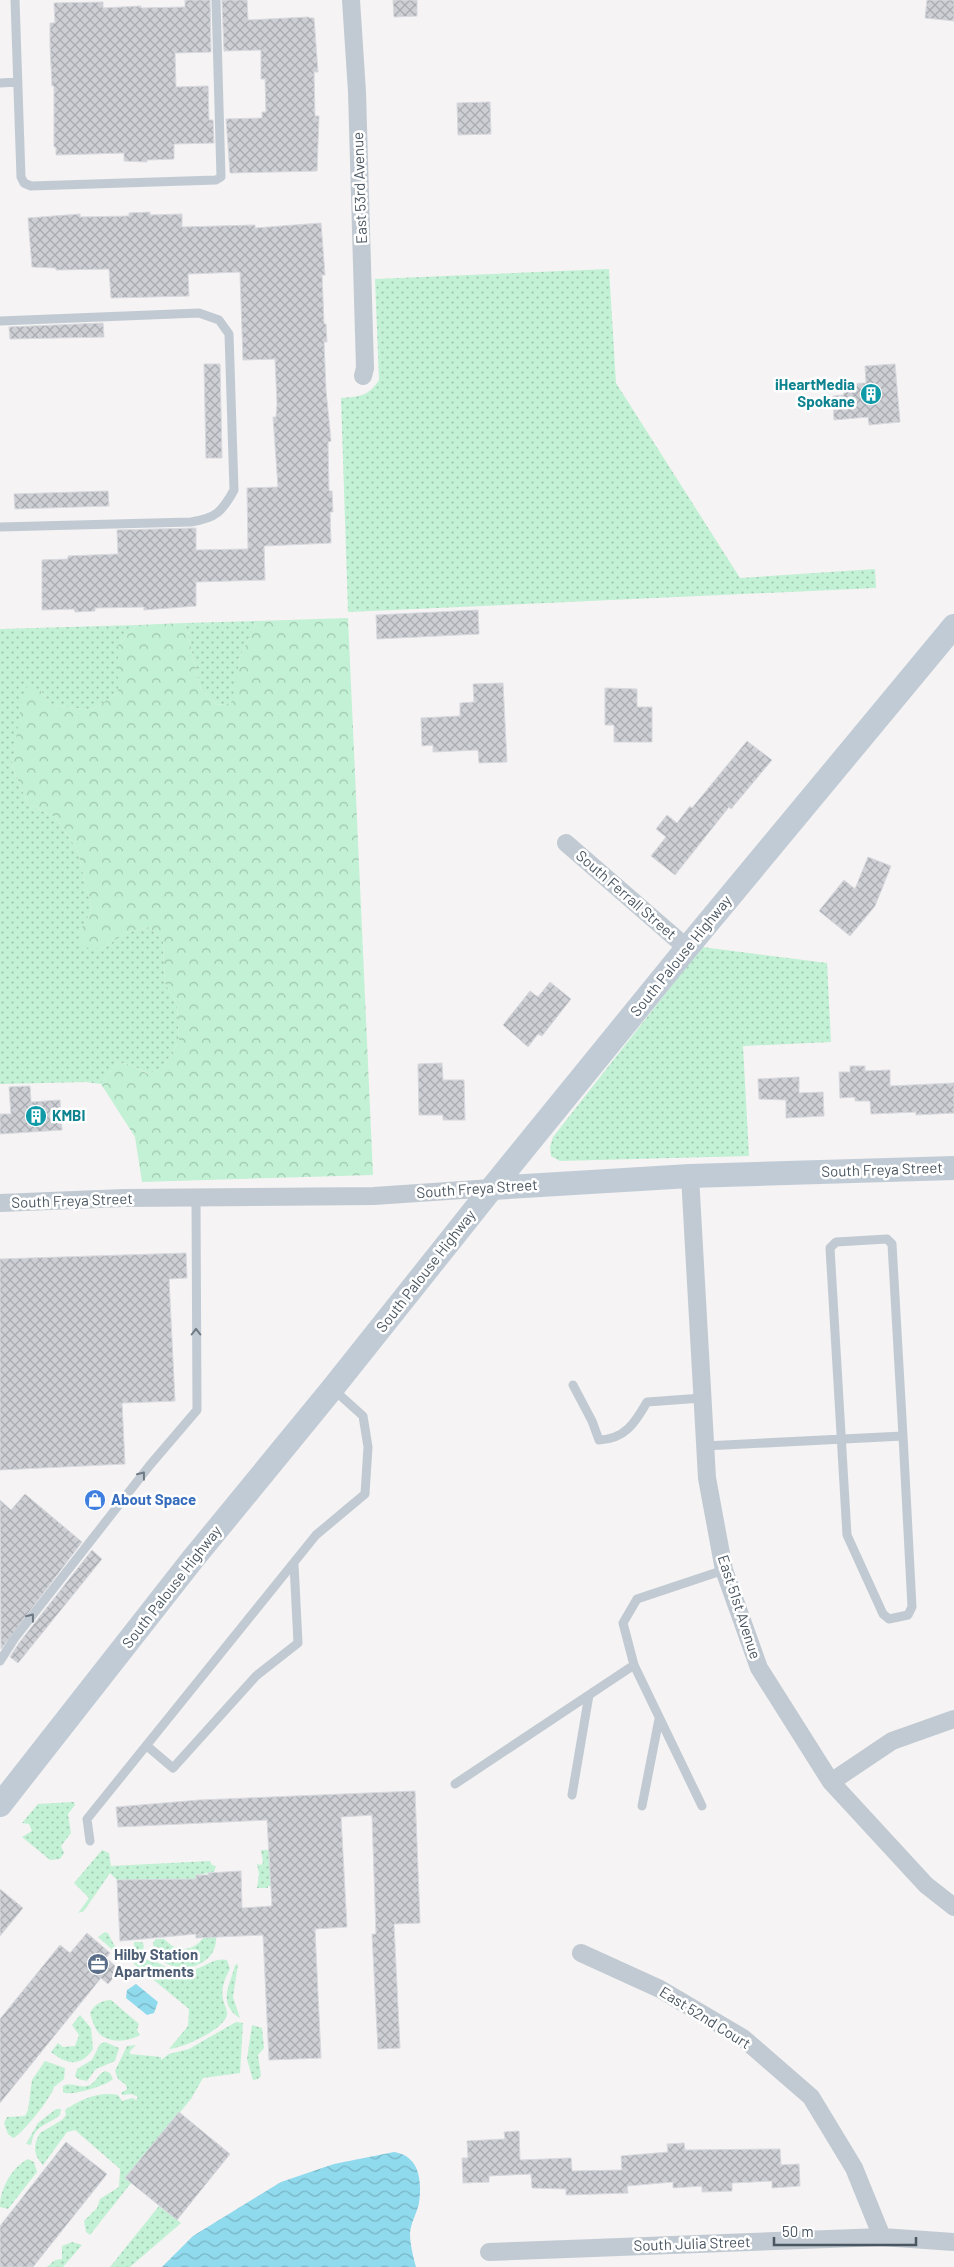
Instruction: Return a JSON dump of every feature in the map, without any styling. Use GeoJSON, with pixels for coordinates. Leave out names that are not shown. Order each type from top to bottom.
{"type":"FeatureCollection","features":[{"type":"Feature","properties":{"kind":"main road","name":"South Palouse Highway"},"geometry":{"type":"LineString","coordinates":[[0,1805],[192,1560],[332,1389],[492,1188],[687,948],[953,628]]}},
{"type":"Feature","properties":{"kind":"main road","name":"South Freya Street"},"geometry":{"type":"LineString","coordinates":[[492,1188],[690,1176],[954,1168]]}},
{"type":"Feature","properties":{"kind":"street","name":"East 53rd Avenue"},"geometry":{"type":"LineString","coordinates":[[351,0],[357,92],[365,368],[363,376]]}},
{"type":"Feature","properties":{"kind":"street","name":"South Ferrall Street"},"geometry":{"type":"LineString","coordinates":[[566,842],[687,948]]}},
{"type":"Feature","properties":{"kind":"street","name":"East 51st Avenue"},"geometry":{"type":"LineString","coordinates":[[690,1176],[706,1478],[724,1570],[759,1668],[831,1782],[926,1885],[954,1907]]}},
{"type":"Feature","properties":{"kind":"street","name":"South Freya Street"},"geometry":{"type":"LineString","coordinates":[[0,1203],[374,1196],[492,1188]]}},
{"type":"Feature","properties":{"kind":"street"},"geometry":{"type":"LineString","coordinates":[[831,1782],[892,1741],[954,1719]]}},
{"type":"Feature","properties":{"kind":"street","name":"East 52nd Court"},"geometry":{"type":"LineString","coordinates":[[581,1953],[660,1989],[743,2038],[811,2097],[854,2168],[882,2237]]}},
{"type":"Feature","properties":{"kind":"street","name":"South Julia Street"},"geometry":{"type":"LineString","coordinates":[[489,2252],[882,2237],[954,2242]]}},
{"type":"Feature","properties":{"kind":"lane"},"geometry":{"type":"LineString","coordinates":[[15,0],[21,177],[24,183],[31,186],[216,180],[222,177],[216,0]]}},
{"type":"Feature","properties":{"kind":"lane"},"geometry":{"type":"LineString","coordinates":[[0,83],[18,82]]}},
{"type":"Feature","properties":{"kind":"lane"},"geometry":{"type":"LineString","coordinates":[[0,321],[200,313],[218,320],[229,334],[234,490],[223,508],[209,519],[0,527]]}},
{"type":"Feature","properties":{"kind":"lane"},"geometry":{"type":"LineString","coordinates":[[1,1659],[14,1639],[150,1465],[196,1410],[196,1198]]}},
{"type":"Feature","properties":{"kind":"lane"},"geometry":{"type":"LineString","coordinates":[[887,1239],[892,1244],[902,1436],[912,1607],[908,1615],[889,1619],[883,1614],[847,1535],[830,1248],[836,1242],[887,1239]]}},
{"type":"Feature","properties":{"kind":"lane"},"geometry":{"type":"LineString","coordinates":[[573,1385],[598,1440],[607,1440],[627,1432],[636,1421],[646,1402],[702,1398]]}},
{"type":"Feature","properties":{"kind":"lane"},"geometry":{"type":"LineString","coordinates":[[90,1840],[87,1820],[316,1535],[365,1494],[368,1447],[363,1416],[332,1389]]}},
{"type":"Feature","properties":{"kind":"lane"},"geometry":{"type":"LineString","coordinates":[[705,1446],[902,1436]]}},
{"type":"Feature","properties":{"kind":"lane"},"geometry":{"type":"LineString","coordinates":[[147,1746],[174,1768],[256,1676],[298,1643],[294,1564]]}},
{"type":"Feature","properties":{"kind":"lane"},"geometry":{"type":"LineString","coordinates":[[702,1806],[634,1665],[623,1623],[637,1599],[724,1570]]}},
{"type":"Feature","properties":{"kind":"lane"},"geometry":{"type":"LineString","coordinates":[[456,1784],[634,1665]]}},
{"type":"Feature","properties":{"kind":"lane"},"geometry":{"type":"LineString","coordinates":[[572,1795],[589,1695]]}},
{"type":"Feature","properties":{"kind":"lane"},"geometry":{"type":"LineString","coordinates":[[642,1806],[659,1719]]}},
{"type":"Feature","properties":{"kind":"green space"},"geometry":{"type":"Polygon","coordinates":[[[609,269],[616,383],[740,578],[875,569],[876,588],[348,612],[341,398],[363,395],[379,380],[375,279],[609,269]]]}},
{"type":"Feature","properties":{"kind":"green space"},"geometry":{"type":"Polygon","coordinates":[[[348,618],[373,1175],[142,1182],[135,1137],[101,1084],[118,1062],[131,1065],[148,1074],[163,1067],[179,1041],[177,1004],[165,983],[163,941],[149,927],[125,933],[102,949],[81,947],[78,934],[92,910],[77,849],[55,817],[28,804],[12,766],[22,699],[28,685],[40,690],[52,705],[91,710],[118,693],[118,645],[137,625],[185,623],[201,690],[217,705],[232,703],[240,657],[257,621],[348,618]]]}},
{"type":"Feature","properties":{"kind":"green space"},"geometry":{"type":"Polygon","coordinates":[[[257,621],[240,657],[233,703],[217,705],[201,690],[185,623],[257,621]]]}},
{"type":"Feature","properties":{"kind":"green space"},"geometry":{"type":"Polygon","coordinates":[[[137,625],[118,645],[118,693],[91,710],[52,705],[40,690],[15,746],[12,766],[28,804],[55,817],[77,849],[92,910],[78,934],[102,949],[125,933],[149,927],[163,941],[165,983],[177,1004],[179,1041],[163,1067],[149,1074],[131,1065],[118,1062],[101,1084],[86,1082],[0,1084],[0,629],[137,625]]]}},
{"type":"Feature","properties":{"kind":"green space"},"geometry":{"type":"Polygon","coordinates":[[[702,947],[827,963],[831,1042],[743,1046],[749,1156],[560,1161],[551,1156],[550,1147],[553,1137],[702,947]]]}},
{"type":"Feature","properties":{"kind":"green space"},"geometry":{"type":"Polygon","coordinates":[[[74,1802],[75,1805],[68,1814],[71,1833],[61,1846],[64,1853],[60,1859],[50,1860],[22,1837],[32,1831],[29,1824],[22,1823],[38,1804],[74,1802]]]}},
{"type":"Feature","properties":{"kind":"green space"},"geometry":{"type":"Polygon","coordinates":[[[102,1850],[109,1853],[111,1866],[210,1861],[212,1865],[216,1866],[214,1872],[196,1875],[196,1879],[117,1880],[110,1873],[84,1911],[78,1913],[89,1898],[74,1883],[102,1850]]]}},
{"type":"Feature","properties":{"kind":"green space"},"geometry":{"type":"Polygon","coordinates":[[[261,1850],[269,1850],[271,1886],[268,1886],[268,1888],[257,1888],[259,1874],[257,1864],[261,1865],[263,1863],[261,1850]]]}},
{"type":"Feature","properties":{"kind":"green space"},"geometry":{"type":"Polygon","coordinates":[[[105,1932],[108,1933],[114,1945],[126,1953],[134,1951],[134,1942],[142,1942],[144,1946],[142,1951],[134,1958],[118,1961],[113,1956],[114,1951],[98,1937],[105,1932]]]}},
{"type":"Feature","properties":{"kind":"green space"},"geometry":{"type":"Polygon","coordinates":[[[204,1937],[216,1937],[214,1949],[208,1959],[198,1965],[187,1967],[175,1967],[165,1962],[157,1955],[153,1943],[156,1939],[164,1939],[174,1947],[185,1949],[195,1946],[204,1937]]]}},
{"type":"Feature","properties":{"kind":"green space"},"geometry":{"type":"Polygon","coordinates":[[[150,1959],[179,1971],[193,1970],[216,1960],[227,1960],[230,1969],[224,1981],[223,1989],[223,1998],[227,2012],[225,2020],[203,2037],[169,2049],[188,2026],[189,2009],[133,1963],[150,1959]]]}},
{"type":"Feature","properties":{"kind":"green space"},"geometry":{"type":"Polygon","coordinates":[[[238,1964],[233,1997],[240,2018],[233,2012],[227,2000],[228,1986],[235,1965],[238,1964]]]}},
{"type":"Feature","properties":{"kind":"green space"},"geometry":{"type":"Polygon","coordinates":[[[111,2000],[139,2024],[137,2030],[140,2035],[118,2041],[107,2039],[98,2032],[90,2013],[99,2004],[111,2000]]]}},
{"type":"Feature","properties":{"kind":"green space"},"geometry":{"type":"Polygon","coordinates":[[[80,2015],[91,2028],[93,2049],[84,2059],[68,2062],[51,2052],[58,2043],[63,2047],[75,2046],[79,2035],[72,2025],[80,2015]]]}},
{"type":"Feature","properties":{"kind":"green space"},"geometry":{"type":"Polygon","coordinates":[[[236,2022],[243,2023],[240,2073],[203,2078],[191,2099],[125,2178],[131,2183],[90,2235],[86,2232],[84,2221],[97,2208],[100,2199],[119,2187],[120,2169],[75,2130],[67,2132],[43,2165],[37,2157],[35,2150],[40,2133],[62,2120],[66,2115],[65,2110],[90,2097],[111,2094],[118,2095],[122,2101],[132,2098],[136,2100],[138,2097],[132,2094],[122,2095],[121,2093],[127,2089],[126,2085],[118,2079],[115,2071],[127,2046],[136,2045],[130,2051],[130,2054],[161,2057],[161,2060],[169,2054],[189,2049],[236,2022]]]}},
{"type":"Feature","properties":{"kind":"green space"},"geometry":{"type":"Polygon","coordinates":[[[252,2025],[262,2028],[264,2048],[258,2055],[261,2076],[253,2080],[247,2059],[252,2025]]]}},
{"type":"Feature","properties":{"kind":"green space"},"geometry":{"type":"Polygon","coordinates":[[[105,2042],[119,2048],[115,2061],[96,2069],[87,2081],[78,2079],[75,2076],[77,2069],[92,2060],[100,2044],[105,2042]]]}},
{"type":"Feature","properties":{"kind":"green space"},"geometry":{"type":"Polygon","coordinates":[[[45,2061],[65,2068],[64,2079],[54,2087],[43,2106],[17,2136],[13,2138],[8,2134],[4,2123],[7,2117],[25,2116],[28,2110],[32,2080],[45,2061]]]}},
{"type":"Feature","properties":{"kind":"green space"},"geometry":{"type":"Polygon","coordinates":[[[105,2071],[110,2073],[113,2079],[109,2082],[80,2092],[63,2092],[63,2086],[66,2085],[90,2085],[105,2071]]]}},
{"type":"Feature","properties":{"kind":"green space"},"geometry":{"type":"Polygon","coordinates":[[[56,2109],[61,2109],[60,2115],[38,2129],[31,2145],[26,2144],[38,2123],[56,2109]]]}},
{"type":"Feature","properties":{"kind":"green space"},"geometry":{"type":"Polygon","coordinates":[[[28,2159],[34,2162],[37,2172],[8,2209],[0,2207],[4,2186],[16,2168],[28,2159]]]}},
{"type":"Feature","properties":{"kind":"green space"},"geometry":{"type":"Polygon","coordinates":[[[159,2206],[181,2223],[130,2267],[110,2267],[159,2206]]]}},
{"type":"Feature","properties":{"kind":"green space"},"geometry":{"type":"Polygon","coordinates":[[[72,2242],[82,2245],[63,2267],[47,2267],[55,2260],[62,2259],[62,2246],[72,2242]]]}},
{"type":"Feature","properties":{"kind":"water"},"geometry":{"type":"Polygon","coordinates":[[[136,1984],[158,2002],[154,2013],[147,2015],[126,1998],[127,1990],[136,1984]]]}},
{"type":"Feature","properties":{"kind":"water"},"geometry":{"type":"Polygon","coordinates":[[[394,2152],[403,2154],[414,2164],[419,2178],[419,2203],[410,2233],[416,2267],[162,2267],[193,2236],[281,2182],[334,2164],[394,2152]]]}},
{"type":"Feature","properties":{"kind":"building"},"geometry":{"type":"Polygon","coordinates":[[[185,0],[210,0],[211,52],[175,53],[176,87],[208,86],[209,120],[213,120],[214,143],[174,144],[174,159],[147,160],[147,162],[124,161],[124,153],[56,155],[56,147],[54,147],[54,86],[52,86],[50,45],[50,23],[55,23],[54,3],[103,2],[103,8],[141,6],[141,8],[185,7],[185,0]]]}},
{"type":"Feature","properties":{"kind":"building"},"geometry":{"type":"Polygon","coordinates":[[[222,0],[247,0],[248,20],[314,18],[318,72],[314,72],[315,116],[319,116],[317,171],[230,173],[226,119],[262,118],[262,112],[266,112],[265,79],[261,79],[261,50],[224,51],[222,0]]]}},
{"type":"Feature","properties":{"kind":"building"},"geometry":{"type":"Polygon","coordinates":[[[393,0],[417,0],[417,16],[394,17],[393,0]]]}},
{"type":"Feature","properties":{"kind":"building"},"geometry":{"type":"Polygon","coordinates":[[[927,0],[954,0],[954,21],[925,18],[927,0]]]}},
{"type":"Feature","properties":{"kind":"building"},"geometry":{"type":"Polygon","coordinates":[[[490,102],[491,134],[458,135],[457,103],[490,102]]]}},
{"type":"Feature","properties":{"kind":"building"},"geometry":{"type":"Polygon","coordinates":[[[150,212],[150,215],[182,214],[182,227],[255,225],[255,228],[321,223],[325,275],[322,275],[324,324],[326,324],[327,342],[324,342],[326,390],[331,441],[328,442],[329,491],[332,491],[333,512],[330,512],[331,543],[264,546],[265,580],[196,582],[196,606],[144,610],[144,607],[95,608],[95,611],[75,612],[74,609],[42,610],[42,560],[68,559],[68,556],[118,554],[117,530],[196,528],[196,550],[248,549],[247,488],[278,487],[273,417],[276,417],[277,404],[275,359],[243,360],[240,272],[188,274],[189,296],[111,298],[109,269],[56,270],[56,268],[32,267],[28,218],[80,214],[80,217],[129,216],[129,213],[150,212]]]}},
{"type":"Feature","properties":{"kind":"building"},"geometry":{"type":"Polygon","coordinates":[[[103,323],[104,337],[10,339],[9,327],[103,323]]]}},
{"type":"Feature","properties":{"kind":"building"},"geometry":{"type":"Polygon","coordinates":[[[204,364],[220,364],[222,458],[206,458],[204,364]]]}},
{"type":"Feature","properties":{"kind":"building","name":"iHeartMedia Spokane"},"geometry":{"type":"Polygon","coordinates":[[[895,364],[900,422],[869,425],[868,417],[834,420],[833,396],[844,395],[843,384],[866,383],[865,366],[895,364]]]}},
{"type":"Feature","properties":{"kind":"building"},"geometry":{"type":"Polygon","coordinates":[[[108,491],[109,506],[15,509],[14,494],[108,491]]]}},
{"type":"Feature","properties":{"kind":"building"},"geometry":{"type":"Polygon","coordinates":[[[478,610],[479,634],[377,639],[376,615],[478,610]]]}},
{"type":"Feature","properties":{"kind":"building"},"geometry":{"type":"Polygon","coordinates":[[[503,683],[507,762],[479,763],[478,750],[433,752],[433,745],[422,746],[421,718],[460,716],[460,703],[474,702],[473,684],[503,683]]]}},
{"type":"Feature","properties":{"kind":"building"},"geometry":{"type":"Polygon","coordinates":[[[605,688],[637,689],[637,707],[652,707],[652,742],[614,742],[614,725],[605,725],[605,688]]]}},
{"type":"Feature","properties":{"kind":"building"},"geometry":{"type":"Polygon","coordinates":[[[747,741],[772,760],[731,809],[729,807],[675,875],[651,856],[666,837],[656,829],[667,815],[677,823],[690,806],[692,808],[747,741]]]}},
{"type":"Feature","properties":{"kind":"building"},"geometry":{"type":"Polygon","coordinates":[[[868,857],[891,866],[875,906],[850,936],[819,911],[844,880],[855,889],[868,857]]]}},
{"type":"Feature","properties":{"kind":"building"},"geometry":{"type":"Polygon","coordinates":[[[550,982],[571,999],[542,1036],[538,1034],[528,1047],[503,1025],[530,991],[538,997],[550,982]]]}},
{"type":"Feature","properties":{"kind":"building"},"geometry":{"type":"Polygon","coordinates":[[[442,1063],[443,1080],[464,1080],[465,1120],[443,1120],[443,1115],[419,1115],[418,1064],[442,1063]]]}},
{"type":"Feature","properties":{"kind":"building"},"geometry":{"type":"Polygon","coordinates":[[[850,1066],[865,1066],[865,1071],[890,1070],[890,1086],[954,1083],[954,1113],[916,1115],[916,1112],[871,1114],[870,1101],[855,1101],[855,1097],[840,1098],[839,1072],[850,1072],[850,1066]]]}},
{"type":"Feature","properties":{"kind":"building"},"geometry":{"type":"Polygon","coordinates":[[[799,1077],[799,1093],[823,1092],[824,1116],[786,1118],[786,1100],[759,1099],[758,1079],[799,1077]]]}},
{"type":"Feature","properties":{"kind":"building","name":"KMBI"},"geometry":{"type":"Polygon","coordinates":[[[30,1086],[31,1102],[60,1100],[62,1130],[0,1134],[0,1114],[11,1114],[9,1087],[30,1086]]]}},
{"type":"Feature","properties":{"kind":"building"},"geometry":{"type":"Polygon","coordinates":[[[186,1253],[187,1278],[169,1279],[175,1401],[122,1403],[125,1464],[0,1470],[0,1259],[186,1253]]]}},
{"type":"Feature","properties":{"kind":"building"},"geometry":{"type":"Polygon","coordinates":[[[25,1494],[82,1542],[1,1649],[0,1500],[11,1510],[25,1494]]]}},
{"type":"Feature","properties":{"kind":"building"},"geometry":{"type":"Polygon","coordinates":[[[92,1550],[102,1559],[18,1663],[10,1657],[19,1643],[92,1550]]]}},
{"type":"Feature","properties":{"kind":"building"},"geometry":{"type":"Polygon","coordinates":[[[415,1791],[420,1923],[394,1924],[400,2048],[378,2049],[372,1934],[376,1934],[372,1815],[341,1817],[347,1927],[315,1929],[321,2058],[269,2060],[263,1935],[196,1938],[196,1934],[120,1941],[117,1880],[196,1879],[196,1875],[241,1871],[242,1908],[272,1906],[267,1820],[118,1827],[116,1807],[200,1800],[415,1791]]]}},
{"type":"Feature","properties":{"kind":"building"},"geometry":{"type":"Polygon","coordinates":[[[0,1889],[23,1908],[0,1936],[0,1889]]]}},
{"type":"Feature","properties":{"kind":"building"},"geometry":{"type":"Polygon","coordinates":[[[87,1933],[110,1953],[106,1958],[120,1970],[108,1984],[101,1978],[0,2103],[0,2019],[60,1945],[70,1953],[87,1933]]]}},
{"type":"Feature","properties":{"kind":"building"},"geometry":{"type":"Polygon","coordinates":[[[179,2112],[230,2154],[177,2220],[125,2178],[179,2112]]]}},
{"type":"Feature","properties":{"kind":"building"},"geometry":{"type":"Polygon","coordinates":[[[519,2131],[520,2160],[571,2158],[572,2171],[622,2170],[621,2156],[668,2152],[667,2144],[684,2143],[685,2150],[780,2149],[781,2165],[799,2164],[800,2186],[772,2188],[772,2181],[732,2183],[732,2191],[702,2192],[702,2186],[673,2188],[673,2182],[627,2186],[628,2193],[566,2195],[566,2189],[532,2188],[531,2174],[489,2176],[489,2182],[463,2183],[462,2158],[468,2158],[467,2141],[505,2139],[504,2132],[519,2131]]]}},
{"type":"Feature","properties":{"kind":"building"},"geometry":{"type":"Polygon","coordinates":[[[66,2142],[107,2174],[33,2267],[0,2267],[0,2226],[66,2142]]]}},
{"type":"Feature","properties":{"kind":"place","name":"iHeartMedia Spokane"},"geometry":{"type":"Point","coordinates":[871,394]}},
{"type":"Feature","properties":{"kind":"place","name":"KMBI"},"geometry":{"type":"Point","coordinates":[36,1116]}},
{"type":"Feature","properties":{"kind":"place","name":"About Space"},"geometry":{"type":"Point","coordinates":[95,1500]}},
{"type":"Feature","properties":{"kind":"place","name":"Hilby Station Apartments"},"geometry":{"type":"Point","coordinates":[98,1964]}}]}
